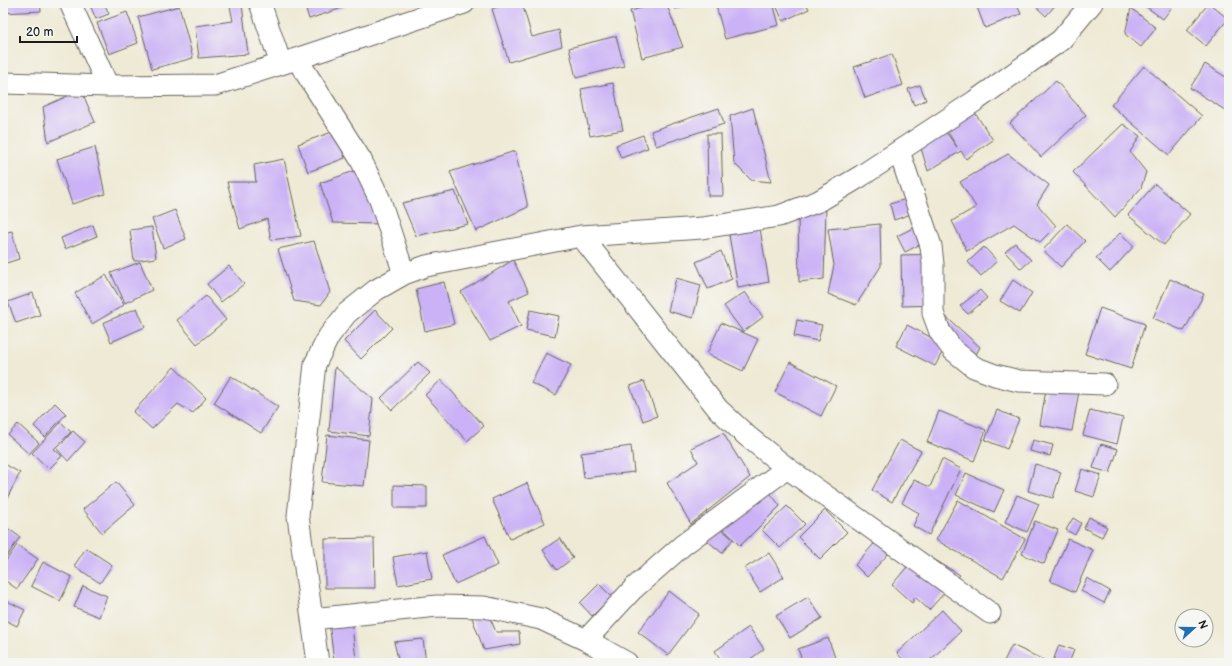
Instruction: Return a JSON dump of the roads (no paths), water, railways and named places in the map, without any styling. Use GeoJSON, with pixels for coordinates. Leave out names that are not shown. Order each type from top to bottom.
{"type":"FeatureCollection","features":[{"type":"Feature","properties":{"kind":"street"},"geometry":{"type":"LineString","coordinates":[[70,3],[108,86]]}},
{"type":"Feature","properties":{"kind":"street"},"geometry":{"type":"LineString","coordinates":[[260,3],[289,62],[361,160],[380,200],[404,274]]}},
{"type":"Feature","properties":{"kind":"street"},"geometry":{"type":"LineString","coordinates":[[3,83],[108,86],[215,85],[289,62],[464,3]]}},
{"type":"Feature","properties":{"kind":"street"},"geometry":{"type":"LineString","coordinates":[[318,663],[298,516],[315,364],[329,336],[347,312],[376,290],[404,274],[426,266],[581,236],[702,228],[779,216],[819,201],[861,176],[975,101],[1061,40],[1092,3]]}},
{"type":"Feature","properties":{"kind":"street"},"geometry":{"type":"LineString","coordinates":[[899,151],[931,246],[933,264],[932,313],[940,332],[953,350],[974,367],[995,375],[1019,381],[1105,384]]}},
{"type":"Feature","properties":{"kind":"street"},"geometry":{"type":"LineString","coordinates":[[581,236],[718,409],[747,436],[787,468],[990,613]]}},
{"type":"Feature","properties":{"kind":"street"},"geometry":{"type":"LineString","coordinates":[[586,640],[633,589],[683,545],[787,468]]}},
{"type":"Feature","properties":{"kind":"street"},"geometry":{"type":"LineString","coordinates":[[312,619],[437,606],[484,607],[541,620],[586,640],[627,663]]}}]}
